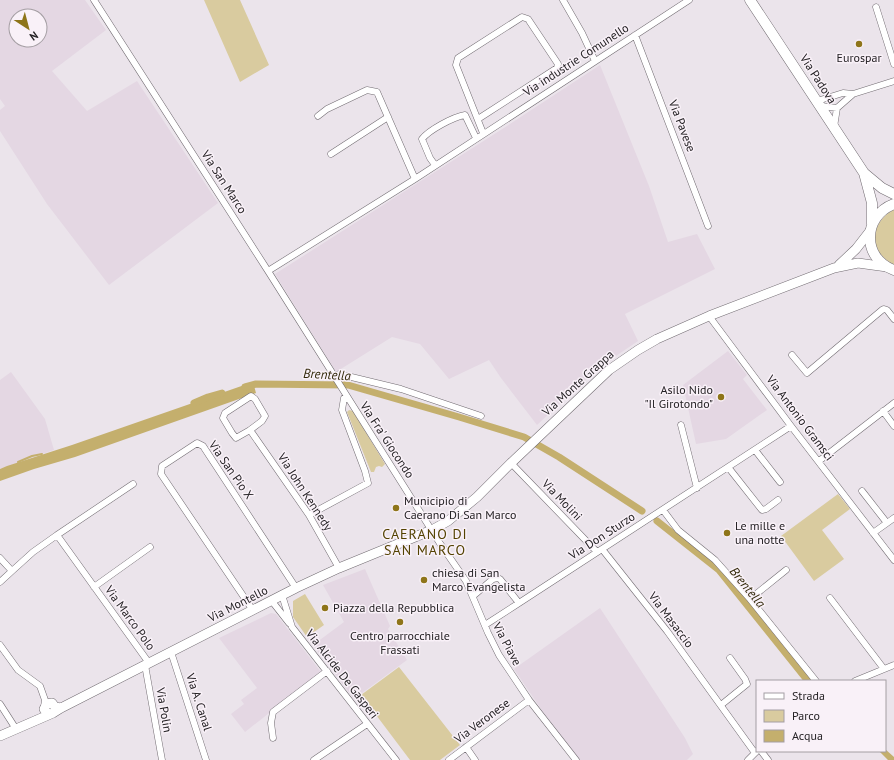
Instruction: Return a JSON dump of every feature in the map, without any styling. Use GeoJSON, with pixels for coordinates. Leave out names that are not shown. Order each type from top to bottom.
{"type":"FeatureCollection","features":[{"type":"Feature","properties":{"kind":"main road","name":"Via Padova"},"geometry":{"type":"LineString","coordinates":[[750,0],[864,173],[882,188],[894,194]]}},
{"type":"Feature","properties":{"kind":"main road","name":"Via Padova"},"geometry":{"type":"LineString","coordinates":[[864,173],[872,202],[871,228]]}},
{"type":"Feature","properties":{"kind":"main road","name":"Via Monte Grappa"},"geometry":{"type":"LineString","coordinates":[[834,268],[852,253],[871,228],[880,213],[894,204]]}},
{"type":"Feature","properties":{"kind":"main road","name":"Via Monte Grappa"},"geometry":{"type":"LineString","coordinates":[[871,228],[869,238],[873,252],[878,260],[890,269]]}},
{"type":"Feature","properties":{"kind":"main road","name":"Via Monte Grappa"},"geometry":{"type":"LineString","coordinates":[[432,530],[462,511],[595,383],[620,362],[657,339],[709,316],[834,268],[858,263],[890,269]]}},
{"type":"Feature","properties":{"kind":"main road","name":"Via Montello"},"geometry":{"type":"LineString","coordinates":[[0,736],[16,729],[50,709],[147,664],[252,609],[296,588],[339,568],[432,530]]}},
{"type":"Feature","properties":{"kind":"street","name":"Via San Marco"},"geometry":{"type":"LineString","coordinates":[[94,0],[337,380]]}},
{"type":"Feature","properties":{"kind":"street"},"geometry":{"type":"LineString","coordinates":[[563,0],[582,33],[595,61]]}},
{"type":"Feature","properties":{"kind":"street","name":"Via industrie Comunello"},"geometry":{"type":"LineString","coordinates":[[268,271],[415,179],[483,133],[689,0]]}},
{"type":"Feature","properties":{"kind":"street"},"geometry":{"type":"LineString","coordinates":[[876,8],[894,64]]}},
{"type":"Feature","properties":{"kind":"street"},"geometry":{"type":"LineString","coordinates":[[478,119],[556,68],[558,64],[528,19],[522,17],[458,58],[456,65],[483,133]]}},
{"type":"Feature","properties":{"kind":"street","name":"Via Pavese"},"geometry":{"type":"LineString","coordinates":[[635,35],[708,226]]}},
{"type":"Feature","properties":{"kind":"street"},"geometry":{"type":"LineString","coordinates":[[819,104],[843,93],[853,94],[894,81]]}},
{"type":"Feature","properties":{"kind":"street"},"geometry":{"type":"LineString","coordinates":[[318,116],[327,109],[368,90],[377,92],[415,179]]}},
{"type":"Feature","properties":{"kind":"street"},"geometry":{"type":"LineString","coordinates":[[834,127],[837,108],[853,94]]}},
{"type":"Feature","properties":{"kind":"street"},"geometry":{"type":"LineString","coordinates":[[819,104],[837,108]]}},
{"type":"Feature","properties":{"kind":"street"},"geometry":{"type":"LineString","coordinates":[[435,165],[430,158],[422,139],[427,133],[459,116],[465,115],[476,138]]}},
{"type":"Feature","properties":{"kind":"street"},"geometry":{"type":"LineString","coordinates":[[331,154],[388,117]]}},
{"type":"Feature","properties":{"kind":"street"},"geometry":{"type":"LineString","coordinates":[[792,355],[807,373],[882,310],[888,310],[894,319]]}},
{"type":"Feature","properties":{"kind":"street","name":"Via Antonio Gramsci"},"geometry":{"type":"LineString","coordinates":[[709,316],[894,560]]}},
{"type":"Feature","properties":{"kind":"street"},"geometry":{"type":"LineString","coordinates":[[337,380],[339,374],[401,389],[481,416]]}},
{"type":"Feature","properties":{"kind":"street","name":"Via Fra' Giocondo"},"geometry":{"type":"LineString","coordinates":[[337,380],[345,395],[432,530]]}},
{"type":"Feature","properties":{"kind":"street"},"geometry":{"type":"LineString","coordinates":[[310,515],[368,483],[365,471],[342,410],[345,395]]}},
{"type":"Feature","properties":{"kind":"street"},"geometry":{"type":"LineString","coordinates":[[251,396],[255,399],[265,416],[262,421],[250,430],[236,438],[223,418],[225,413],[251,396]]}},
{"type":"Feature","properties":{"kind":"street"},"geometry":{"type":"LineString","coordinates":[[819,461],[894,403]]}},
{"type":"Feature","properties":{"kind":"street"},"geometry":{"type":"LineString","coordinates":[[883,412],[894,426]]}},
{"type":"Feature","properties":{"kind":"street"},"geometry":{"type":"LineString","coordinates":[[681,425],[697,488]]}},
{"type":"Feature","properties":{"kind":"street","name":"Via Don Sturzo"},"geometry":{"type":"LineString","coordinates":[[485,625],[791,426]]}},
{"type":"Feature","properties":{"kind":"street","name":"Via John Kennedy"},"geometry":{"type":"LineString","coordinates":[[250,430],[310,515],[339,568]]}},
{"type":"Feature","properties":{"kind":"street","name":"Via San Pio X"},"geometry":{"type":"LineString","coordinates":[[252,609],[161,474],[162,466],[197,443],[203,446],[296,588]]}},
{"type":"Feature","properties":{"kind":"street"},"geometry":{"type":"LineString","coordinates":[[755,450],[780,482]]}},
{"type":"Feature","properties":{"kind":"street","name":"Via Molini"},"geometry":{"type":"LineString","coordinates":[[511,463],[600,551]]}},
{"type":"Feature","properties":{"kind":"street"},"geometry":{"type":"LineString","coordinates":[[728,467],[762,510],[766,509],[778,500]]}},
{"type":"Feature","properties":{"kind":"street"},"geometry":{"type":"LineString","coordinates":[[0,582],[32,552],[133,484]]}},
{"type":"Feature","properties":{"kind":"street"},"geometry":{"type":"LineString","coordinates":[[862,491],[887,523]]}},
{"type":"Feature","properties":{"kind":"street"},"geometry":{"type":"LineString","coordinates":[[663,510],[678,530],[715,560],[750,599],[815,680]]}},
{"type":"Feature","properties":{"kind":"street"},"geometry":{"type":"LineString","coordinates":[[873,533],[894,518]]}},
{"type":"Feature","properties":{"kind":"street","name":"Via Piave"},"geometry":{"type":"LineString","coordinates":[[432,530],[466,581],[499,655],[529,700],[576,760]]}},
{"type":"Feature","properties":{"kind":"street","name":"Via Marco Polo"},"geometry":{"type":"LineString","coordinates":[[57,535],[147,664]]}},
{"type":"Feature","properties":{"kind":"street","name":"Via Marco Polo"},"geometry":{"type":"LineString","coordinates":[[94,587],[150,547]]}},
{"type":"Feature","properties":{"kind":"street","name":"Via Masaccio"},"geometry":{"type":"LineString","coordinates":[[600,551],[667,631],[721,705],[756,749]]}},
{"type":"Feature","properties":{"kind":"street"},"geometry":{"type":"LineString","coordinates":[[0,558],[12,571]]}},
{"type":"Feature","properties":{"kind":"street"},"geometry":{"type":"LineString","coordinates":[[750,599],[786,570]]}},
{"type":"Feature","properties":{"kind":"street"},"geometry":{"type":"LineString","coordinates":[[473,596],[497,578],[500,579],[519,603]]}},
{"type":"Feature","properties":{"kind":"street","name":"Via Alcide De Gasperi"},"geometry":{"type":"LineString","coordinates":[[282,595],[292,628],[396,760]]}},
{"type":"Feature","properties":{"kind":"street"},"geometry":{"type":"LineString","coordinates":[[830,598],[884,669]]}},
{"type":"Feature","properties":{"kind":"street"},"geometry":{"type":"LineString","coordinates":[[271,600],[292,628]]}},
{"type":"Feature","properties":{"kind":"street"},"geometry":{"type":"LineString","coordinates":[[0,645],[18,670],[40,686],[50,709]]}},
{"type":"Feature","properties":{"kind":"street","name":"Via A. Canal"},"geometry":{"type":"LineString","coordinates":[[171,652],[206,760]]}},
{"type":"Feature","properties":{"kind":"street"},"geometry":{"type":"LineString","coordinates":[[721,705],[747,684],[730,658]]}},
{"type":"Feature","properties":{"kind":"street","name":"Via Polin"},"geometry":{"type":"LineString","coordinates":[[147,664],[162,760]]}},
{"type":"Feature","properties":{"kind":"street"},"geometry":{"type":"LineString","coordinates":[[857,680],[894,665]]}},
{"type":"Feature","properties":{"kind":"street"},"geometry":{"type":"LineString","coordinates":[[274,738],[271,723],[274,712],[327,671]]}},
{"type":"Feature","properties":{"kind":"street","name":"Via Veronese"},"geometry":{"type":"LineString","coordinates":[[449,760],[529,700]]}},
{"type":"Feature","properties":{"kind":"street"},"geometry":{"type":"LineString","coordinates":[[0,704],[16,729]]}},
{"type":"Feature","properties":{"kind":"street"},"geometry":{"type":"LineString","coordinates":[[314,760],[367,724]]}},
{"type":"Feature","properties":{"kind":"street"},"geometry":{"type":"LineString","coordinates":[[466,747],[475,760]]}},
{"type":"Feature","properties":{"kind":"street"},"geometry":{"type":"LineString","coordinates":[[748,760],[758,752]]}},
{"type":"Feature","properties":{"kind":"street","name":"Via Masaccio"},"geometry":{"type":"LineString","coordinates":[[758,752],[768,760]]}},
{"type":"Feature","properties":{"kind":"shaded area"},"geometry":{"type":"Polygon","coordinates":[[[0,0],[85,0],[106,30],[52,71],[87,111],[137,81],[218,203],[109,285],[47,204],[0,131],[0,110],[5,106],[0,99],[0,0]]]}},
{"type":"Feature","properties":{"kind":"shaded area"},"geometry":{"type":"Polygon","coordinates":[[[600,65],[649,186],[668,242],[697,234],[715,269],[625,314],[638,341],[585,380],[537,425],[489,360],[449,379],[420,344],[392,337],[336,372],[275,274],[600,65]]]}},
{"type":"Feature","properties":{"kind":"shaded area","name":"Asilo Nido \"Il Girotondo\""},"geometry":{"type":"Polygon","coordinates":[[[728,351],[747,375],[743,379],[767,410],[726,439],[696,444],[683,385],[728,351]]]}},
{"type":"Feature","properties":{"kind":"shaded area"},"geometry":{"type":"Polygon","coordinates":[[[11,372],[45,419],[54,450],[0,469],[0,380],[11,372]]]}},
{"type":"Feature","properties":{"kind":"shaded area"},"geometry":{"type":"Polygon","coordinates":[[[365,569],[390,626],[388,629],[407,660],[354,699],[313,645],[344,622],[323,585],[365,569]]]}},
{"type":"Feature","properties":{"kind":"shaded area"},"geometry":{"type":"Polygon","coordinates":[[[600,608],[685,738],[693,754],[687,760],[580,760],[543,712],[514,669],[600,608]]]}},
{"type":"Feature","properties":{"kind":"shaded area"},"geometry":{"type":"Polygon","coordinates":[[[271,613],[276,614],[321,672],[245,732],[231,714],[244,704],[241,700],[257,688],[219,638],[271,613]]]}},
{"type":"Feature","properties":{"kind":"green space"},"geometry":{"type":"Polygon","coordinates":[[[204,0],[240,0],[269,65],[240,82],[204,0]]]}},
{"type":"Feature","properties":{"kind":"green space"},"geometry":{"type":"Polygon","coordinates":[[[894,209],[894,265],[880,252],[876,245],[875,237],[876,230],[880,222],[894,209]]]}},
{"type":"Feature","properties":{"kind":"green space"},"geometry":{"type":"Polygon","coordinates":[[[349,410],[353,411],[385,464],[382,467],[376,467],[374,472],[371,472],[347,412],[349,410]]]}},
{"type":"Feature","properties":{"kind":"green space"},"geometry":{"type":"Polygon","coordinates":[[[838,494],[850,509],[822,530],[844,559],[814,581],[781,536],[838,494]]]}},
{"type":"Feature","properties":{"kind":"green space"},"geometry":{"type":"Polygon","coordinates":[[[305,594],[324,625],[307,637],[293,617],[293,601],[305,594]]]}},
{"type":"Feature","properties":{"kind":"green space"},"geometry":{"type":"Polygon","coordinates":[[[399,667],[460,745],[440,760],[410,760],[361,695],[399,667]]]}},
{"type":"Feature","properties":{"kind":"water"},"geometry":{"type":"Polygon","coordinates":[[[253,382],[256,393],[75,457],[0,481],[0,469],[7,466],[253,382]]]}},
{"type":"Feature","properties":{"kind":"water"},"geometry":{"type":"Polygon","coordinates":[[[886,750],[894,757],[894,760],[888,760],[880,752],[886,752],[886,750]]]}},
{"type":"Feature","properties":{"kind":"waterway","name":"Brentella"},"geometry":{"type":"LineString","coordinates":[[245,387],[256,384],[348,385],[524,437],[559,457],[642,511]]}},
{"type":"Feature","properties":{"kind":"waterway","name":"Brentella"},"geometry":{"type":"LineString","coordinates":[[194,403],[222,393]]}},
{"type":"Feature","properties":{"kind":"waterway"},"geometry":{"type":"LineString","coordinates":[[18,462],[32,456],[42,454]]}},
{"type":"Feature","properties":{"kind":"waterway","name":"Brentella"},"geometry":{"type":"LineString","coordinates":[[657,521],[719,570],[807,680]]}},
{"type":"Feature","properties":{"kind":"place","name":"Eurospar"},"geometry":{"type":"Point","coordinates":[859,44]}},
{"type":"Feature","properties":{"kind":"place","name":"Asilo Nido \"Il Girotondo\""},"geometry":{"type":"Point","coordinates":[721,397]}},
{"type":"Feature","properties":{"kind":"place","name":"Municipio di Caerano Di San Marco"},"geometry":{"type":"Point","coordinates":[396,508]}},
{"type":"Feature","properties":{"kind":"place","name":"Le mille e una notte"},"geometry":{"type":"Point","coordinates":[727,533]}},
{"type":"Feature","properties":{"kind":"place","name":"chiesa di San Marco Evangelista"},"geometry":{"type":"Point","coordinates":[424,580]}},
{"type":"Feature","properties":{"kind":"place","name":"Piazza della Repubblica"},"geometry":{"type":"Point","coordinates":[325,608]}},
{"type":"Feature","properties":{"kind":"place","name":"Centro parrocchiale Frassati"},"geometry":{"type":"Point","coordinates":[400,622]}},
{"type":"Feature","properties":{"kind":"district","name":"CAERANO DI SAN MARCO"},"geometry":{"type":"Point","coordinates":[425,542]}}]}
